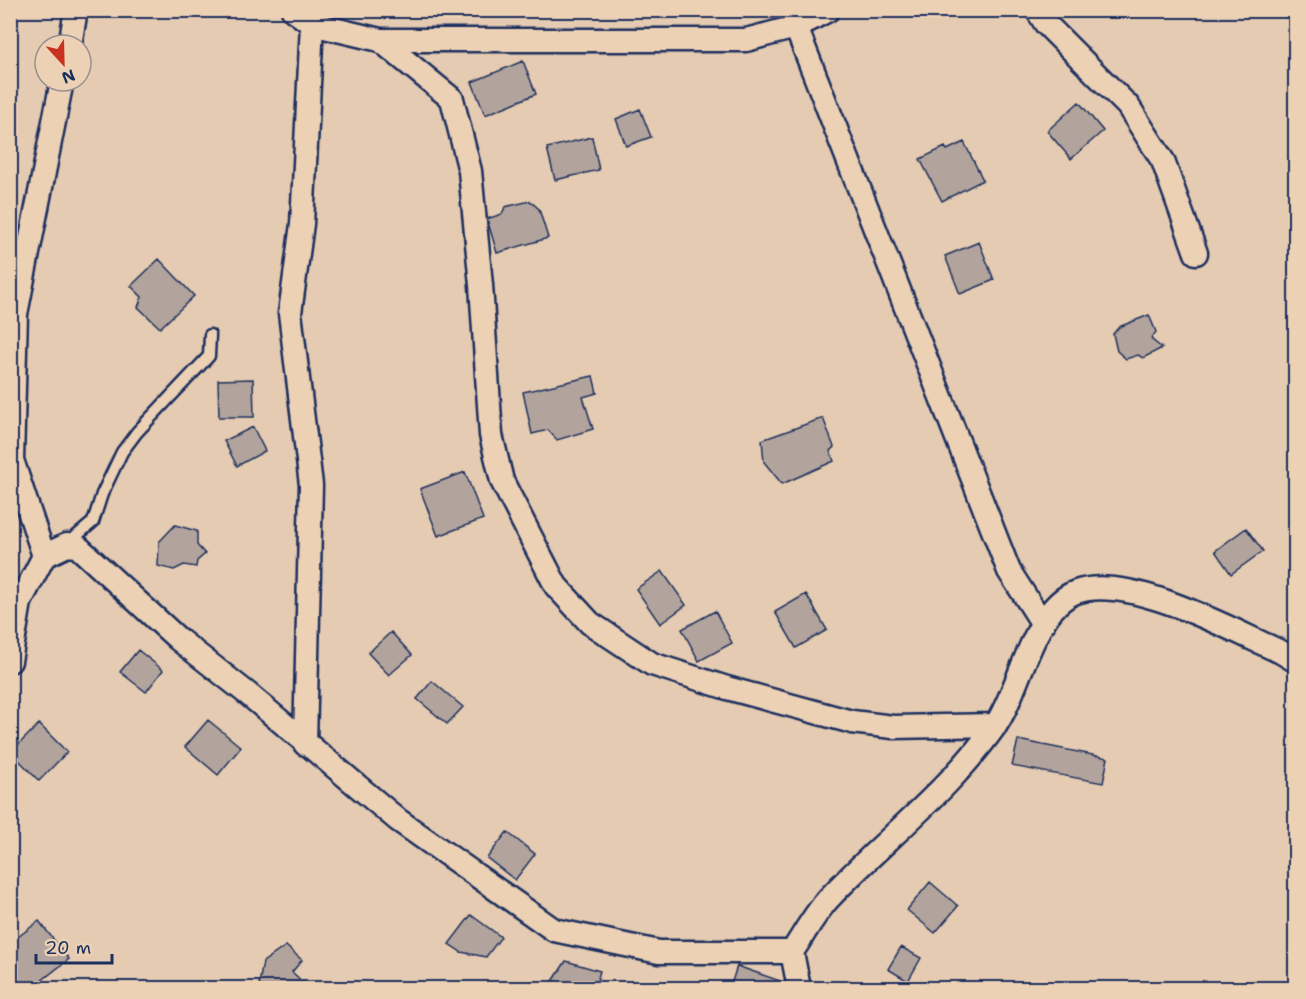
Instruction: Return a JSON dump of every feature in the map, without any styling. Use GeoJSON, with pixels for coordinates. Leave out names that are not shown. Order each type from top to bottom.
{"type":"FeatureCollection","features":[{"type":"Feature","properties":{"kind":"street"},"geometry":{"type":"LineString","coordinates":[[72,33],[76,10]]}},
{"type":"Feature","properties":{"kind":"street"},"geometry":{"type":"LineString","coordinates":[[293,10],[312,24],[380,40],[746,40],[796,27],[828,10]]}},
{"type":"Feature","properties":{"kind":"street"},"geometry":{"type":"LineString","coordinates":[[1037,10],[1046,24],[1128,106],[1163,161],[1196,253]]}},
{"type":"Feature","properties":{"kind":"street"},"geometry":{"type":"LineString","coordinates":[[305,744],[311,485],[290,313],[302,224],[312,24]]}},
{"type":"Feature","properties":{"kind":"street"},"geometry":{"type":"LineString","coordinates":[[796,27],[1009,571],[1042,624]]}},
{"type":"Feature","properties":{"kind":"street"},"geometry":{"type":"LineString","coordinates":[[380,40],[452,99],[470,171],[481,285],[491,435],[502,481],[556,586],[583,616],[620,645],[652,664],[727,688],[852,722],[893,727],[996,725]]}},
{"type":"Feature","properties":{"kind":"street"},"geometry":{"type":"LineString","coordinates":[[44,555],[12,460],[17,275],[59,93]]}},
{"type":"Feature","properties":{"kind":"street"},"geometry":{"type":"LineString","coordinates":[[10,661],[20,602],[44,555],[67,545],[77,546],[178,639],[248,694],[398,820],[554,930],[659,952],[792,952]]}},
{"type":"Feature","properties":{"kind":"street"},"geometry":{"type":"LineString","coordinates":[[799,988],[792,952],[829,897],[942,789],[996,725],[1042,624],[1056,605],[1074,592],[1098,588],[1155,597],[1281,652],[1296,662]]}},
{"type":"Feature","properties":{"kind":"lane"},"geometry":{"type":"LineString","coordinates":[[67,545],[93,522],[102,494],[122,452],[137,432],[209,356],[210,335]]}},
{"type":"Feature","properties":{"kind":"building"},"geometry":{"type":"Polygon","coordinates":[[[523,61],[536,94],[485,115],[472,82],[523,61]]]}},
{"type":"Feature","properties":{"kind":"building"},"geometry":{"type":"Polygon","coordinates":[[[1079,102],[1103,131],[1071,159],[1047,131],[1079,102]]]}},
{"type":"Feature","properties":{"kind":"building"},"geometry":{"type":"Polygon","coordinates":[[[640,109],[651,137],[626,146],[616,119],[640,109]]]}},
{"type":"Feature","properties":{"kind":"building"},"geometry":{"type":"Polygon","coordinates":[[[592,137],[599,170],[555,180],[547,148],[592,137]]]}},
{"type":"Feature","properties":{"kind":"building"},"geometry":{"type":"Polygon","coordinates":[[[964,142],[983,180],[942,201],[920,159],[945,147],[947,150],[964,142]]]}},
{"type":"Feature","properties":{"kind":"building"},"geometry":{"type":"Polygon","coordinates":[[[530,201],[539,209],[548,238],[497,253],[487,219],[502,214],[505,207],[530,201]]]}},
{"type":"Feature","properties":{"kind":"building"},"geometry":{"type":"Polygon","coordinates":[[[979,242],[994,280],[960,294],[945,256],[979,242]]]}},
{"type":"Feature","properties":{"kind":"building"},"geometry":{"type":"Polygon","coordinates":[[[159,259],[194,296],[160,328],[138,307],[142,297],[131,286],[159,259]]]}},
{"type":"Feature","properties":{"kind":"building"},"geometry":{"type":"Polygon","coordinates":[[[1149,315],[1156,332],[1151,339],[1162,348],[1143,358],[1138,355],[1126,359],[1117,351],[1113,334],[1119,327],[1149,315]]]}},
{"type":"Feature","properties":{"kind":"building"},"geometry":{"type":"Polygon","coordinates":[[[593,376],[597,393],[583,397],[593,429],[557,440],[548,430],[532,434],[523,392],[593,376]]]}},
{"type":"Feature","properties":{"kind":"building"},"geometry":{"type":"Polygon","coordinates":[[[253,379],[254,417],[219,417],[218,380],[253,379]]]}},
{"type":"Feature","properties":{"kind":"building"},"geometry":{"type":"Polygon","coordinates":[[[823,418],[834,447],[830,451],[834,461],[782,484],[764,462],[762,440],[823,418]]]}},
{"type":"Feature","properties":{"kind":"building"},"geometry":{"type":"Polygon","coordinates":[[[253,427],[265,451],[237,466],[224,441],[253,427]]]}},
{"type":"Feature","properties":{"kind":"building"},"geometry":{"type":"Polygon","coordinates":[[[465,472],[483,519],[438,536],[420,489],[465,472]]]}},
{"type":"Feature","properties":{"kind":"building"},"geometry":{"type":"Polygon","coordinates":[[[175,525],[197,531],[197,545],[205,554],[197,561],[196,567],[184,565],[174,570],[158,566],[159,542],[175,525]]]}},
{"type":"Feature","properties":{"kind":"building"},"geometry":{"type":"Polygon","coordinates":[[[1246,528],[1263,551],[1231,574],[1215,551],[1246,528]]]}},
{"type":"Feature","properties":{"kind":"building"},"geometry":{"type":"Polygon","coordinates":[[[662,571],[686,605],[660,624],[636,589],[662,571]]]}},
{"type":"Feature","properties":{"kind":"building"},"geometry":{"type":"Polygon","coordinates":[[[806,594],[827,630],[796,648],[775,612],[806,594]]]}},
{"type":"Feature","properties":{"kind":"building"},"geometry":{"type":"Polygon","coordinates":[[[715,611],[732,643],[699,661],[682,629],[715,611]]]}},
{"type":"Feature","properties":{"kind":"building"},"geometry":{"type":"Polygon","coordinates":[[[391,632],[412,655],[389,675],[368,653],[391,632]]]}},
{"type":"Feature","properties":{"kind":"building"},"geometry":{"type":"Polygon","coordinates":[[[138,650],[163,670],[146,692],[120,672],[138,650]]]}},
{"type":"Feature","properties":{"kind":"building"},"geometry":{"type":"Polygon","coordinates":[[[432,681],[463,707],[447,724],[417,699],[432,681]]]}},
{"type":"Feature","properties":{"kind":"building"},"geometry":{"type":"Polygon","coordinates":[[[208,720],[241,747],[218,775],[185,747],[208,720]]]}},
{"type":"Feature","properties":{"kind":"building"},"geometry":{"type":"Polygon","coordinates":[[[39,724],[67,752],[39,781],[11,752],[39,724]]]}},
{"type":"Feature","properties":{"kind":"building"},"geometry":{"type":"Polygon","coordinates":[[[1018,740],[1108,758],[1103,783],[1012,766],[1018,740]]]}},
{"type":"Feature","properties":{"kind":"building"},"geometry":{"type":"Polygon","coordinates":[[[507,832],[535,854],[515,880],[487,858],[507,832]]]}},
{"type":"Feature","properties":{"kind":"building"},"geometry":{"type":"Polygon","coordinates":[[[930,882],[958,906],[935,933],[907,910],[930,882]]]}},
{"type":"Feature","properties":{"kind":"building"},"geometry":{"type":"Polygon","coordinates":[[[471,915],[501,937],[486,957],[461,952],[449,944],[471,915]]]}},
{"type":"Feature","properties":{"kind":"building"},"geometry":{"type":"Polygon","coordinates":[[[39,921],[69,959],[32,988],[25,988],[10,971],[10,943],[39,921]]]}},
{"type":"Feature","properties":{"kind":"building"},"geometry":{"type":"Polygon","coordinates":[[[286,946],[302,960],[292,972],[305,984],[302,988],[263,988],[259,984],[263,962],[286,946]]]}},
{"type":"Feature","properties":{"kind":"building"},"geometry":{"type":"Polygon","coordinates":[[[901,947],[921,958],[908,981],[888,969],[901,947]]]}},
{"type":"Feature","properties":{"kind":"building"},"geometry":{"type":"Polygon","coordinates":[[[566,961],[600,971],[595,988],[552,988],[550,986],[566,961]]]}},
{"type":"Feature","properties":{"kind":"building"},"geometry":{"type":"Polygon","coordinates":[[[737,966],[780,981],[778,988],[730,988],[737,966]]]}}]}
